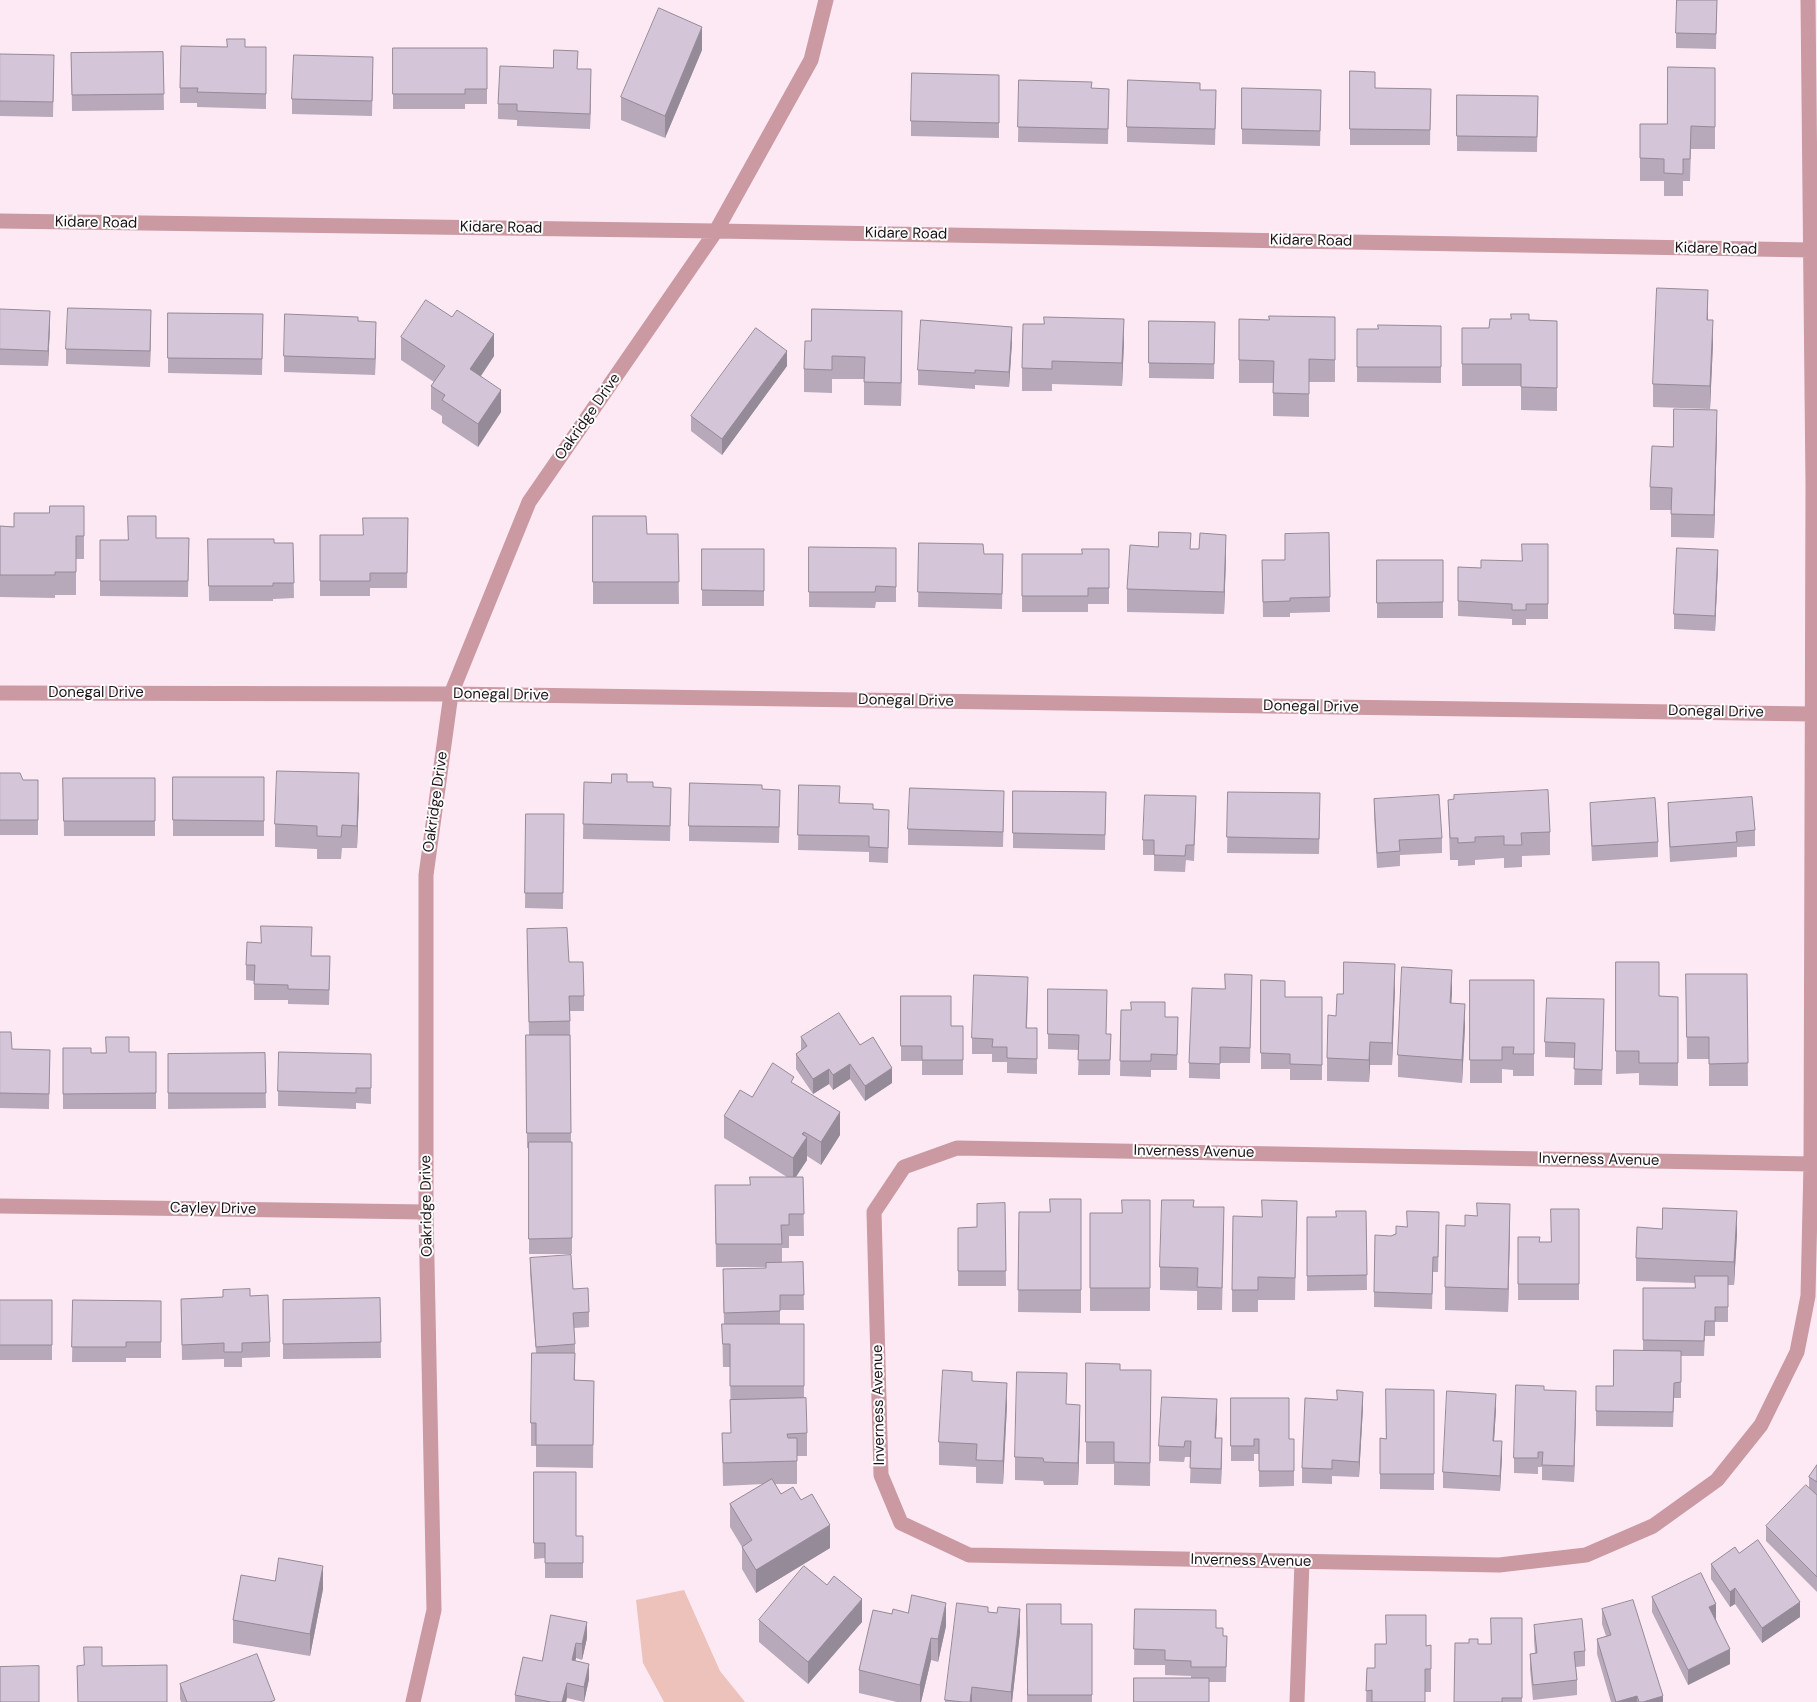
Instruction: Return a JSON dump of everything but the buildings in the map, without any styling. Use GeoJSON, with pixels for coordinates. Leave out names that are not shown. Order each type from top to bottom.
{"type":"FeatureCollection","features":[{"type":"Feature","properties":{"kind":"street","name":"Oakridge Drive"},"geometry":{"type":"LineString","coordinates":[[413,1702],[434,1610],[426,1212],[426,875],[451,694],[529,502],[716,230],[810,60],[826,0]]}},
{"type":"Feature","properties":{"kind":"street","name":"Inverness Avenue"},"geometry":{"type":"LineString","coordinates":[[1808,0],[1815,485],[1812,714],[1811,1164],[1808,1296],[1797,1352],[1761,1425],[1717,1480],[1653,1526],[1586,1555],[1499,1565],[970,1555],[901,1523],[881,1475],[874,1212],[904,1167],[957,1148],[1811,1164]]}},
{"type":"Feature","properties":{"kind":"street","name":"Kidare Road"},"geometry":{"type":"LineString","coordinates":[[0,222],[716,230],[1811,250]]}},
{"type":"Feature","properties":{"kind":"street","name":"Donegal Drive"},"geometry":{"type":"LineString","coordinates":[[0,692],[451,694],[1812,714]]}},
{"type":"Feature","properties":{"kind":"street","name":"Cayley Drive"},"geometry":{"type":"LineString","coordinates":[[0,1206],[426,1212]]}},
{"type":"Feature","properties":{"kind":"street"},"geometry":{"type":"LineString","coordinates":[[1297,1702],[1302,1562]]}},
{"type":"Feature","properties":{"kind":"shaded area"},"geometry":{"type":"Polygon","coordinates":[[[684,1590],[720,1671],[745,1702],[664,1702],[643,1663],[636,1600],[684,1590]]]}}]}
